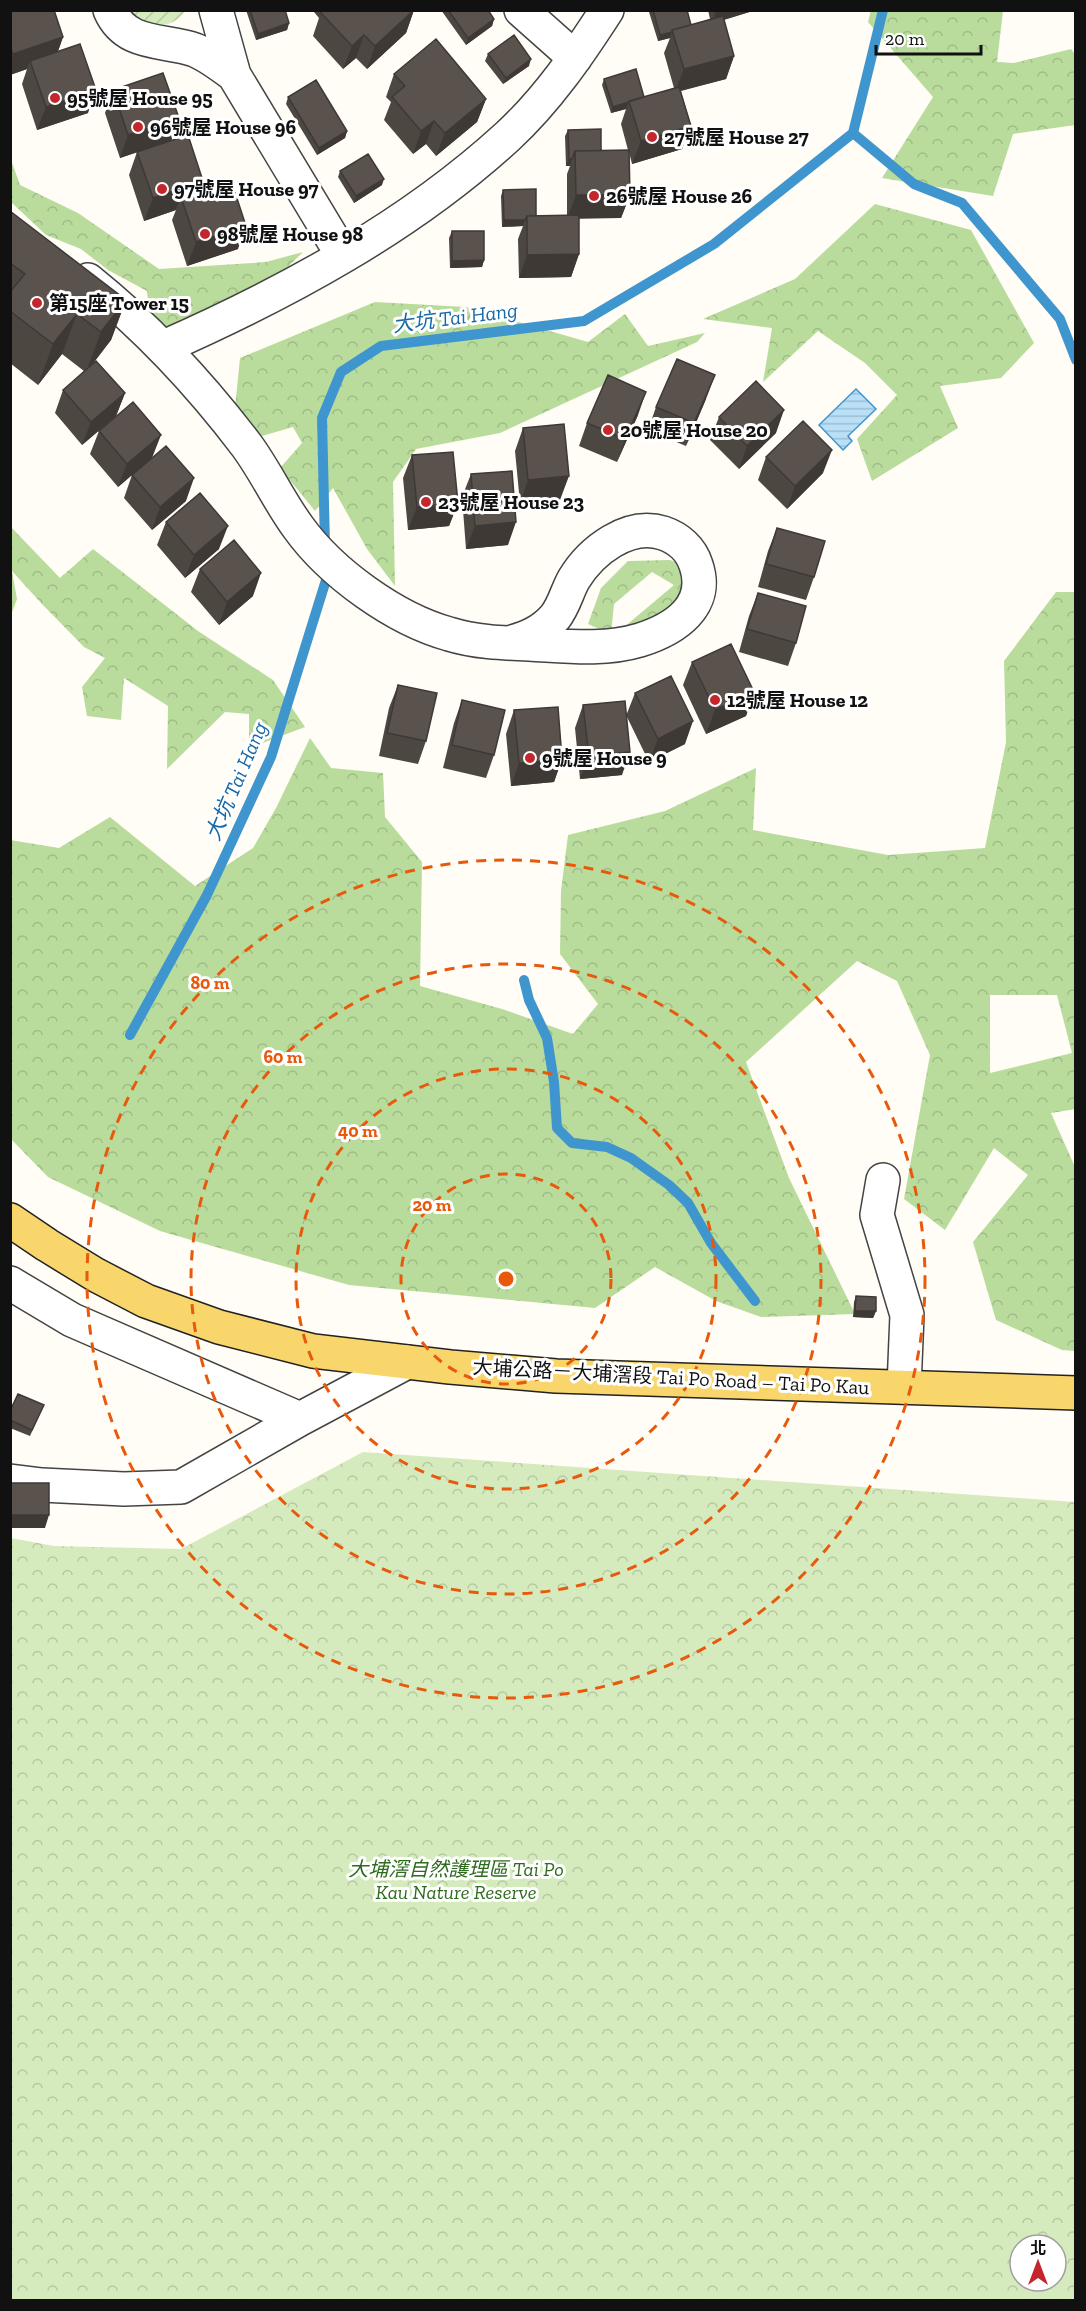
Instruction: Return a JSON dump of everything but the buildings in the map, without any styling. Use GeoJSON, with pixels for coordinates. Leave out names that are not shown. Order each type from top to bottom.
{"type":"FeatureCollection","features":[{"type":"Feature","properties":{"kind":"main road","name":"大埔公路－大埔滘段 Tai Po Road – Tai Po Kau"},"geometry":{"type":"LineString","coordinates":[[10,1220],[96,1275],[146,1301],[208,1323],[313,1351],[556,1376],[1076,1393]]}},
{"type":"Feature","properties":{"kind":"lane"},"geometry":{"type":"LineString","coordinates":[[110,10],[123,29],[136,38],[173,44],[195,51],[216,61],[234,75]]}},
{"type":"Feature","properties":{"kind":"lane"},"geometry":{"type":"LineString","coordinates":[[216,10],[234,75],[343,256]]}},
{"type":"Feature","properties":{"kind":"lane"},"geometry":{"type":"LineString","coordinates":[[521,10],[575,58]]}},
{"type":"Feature","properties":{"kind":"lane"},"geometry":{"type":"LineString","coordinates":[[164,347],[255,304],[343,256],[427,201],[467,171],[510,134],[548,93],[607,10]]}},
{"type":"Feature","properties":{"kind":"lane"},"geometry":{"type":"LineString","coordinates":[[65,261],[128,312],[164,347],[212,400],[249,448],[298,527],[330,562],[393,610],[420,624],[468,639],[509,643],[600,648],[621,645],[667,628],[689,613],[696,601],[699,587],[699,573],[695,560],[686,547],[673,537],[658,531],[642,530],[627,534],[601,549],[581,568],[556,616],[543,629],[527,638],[509,643]]}},
{"type":"Feature","properties":{"kind":"lane"},"geometry":{"type":"LineString","coordinates":[[883,1180],[877,1215],[908,1315],[904,1387]]}},
{"type":"Feature","properties":{"kind":"lane"},"geometry":{"type":"LineString","coordinates":[[10,1283],[72,1320],[300,1419]]}},
{"type":"Feature","properties":{"kind":"lane"},"geometry":{"type":"LineString","coordinates":[[10,1481],[112,1488],[182,1487],[300,1419],[407,1362]]}},
{"type":"Feature","properties":{"kind":"green space"},"geometry":{"type":"Polygon","coordinates":[[[871,10],[1003,11],[997,62],[1014,63],[1071,49],[1075,54],[1075,125],[1013,134],[993,196],[882,178],[933,97],[868,22],[871,10]]]}},
{"type":"Feature","properties":{"kind":"green space"},"geometry":{"type":"Polygon","coordinates":[[[128,11],[185,11],[172,22],[157,25],[142,21],[128,11]]]}},
{"type":"Feature","properties":{"kind":"green space"},"geometry":{"type":"Polygon","coordinates":[[[10,157],[20,185],[78,213],[159,269],[266,262],[303,252],[232,322],[151,329],[147,291],[108,270],[81,249],[46,235],[11,202],[10,157]]]}},
{"type":"Feature","properties":{"kind":"green space"},"geometry":{"type":"Polygon","coordinates":[[[875,204],[971,230],[1034,343],[1001,378],[940,386],[958,428],[872,481],[857,439],[897,395],[865,363],[818,331],[763,382],[772,328],[703,319],[795,279],[875,204]]]}},
{"type":"Feature","properties":{"kind":"green space"},"geometry":{"type":"Polygon","coordinates":[[[375,302],[466,307],[588,342],[625,314],[648,346],[705,333],[697,342],[500,433],[416,449],[393,482],[395,586],[367,549],[333,488],[315,511],[280,468],[302,443],[293,427],[262,436],[234,418],[240,358],[375,302]]]}},
{"type":"Feature","properties":{"kind":"green space"},"geometry":{"type":"Polygon","coordinates":[[[11,527],[60,578],[93,549],[198,631],[273,680],[305,727],[249,748],[249,714],[225,712],[167,769],[168,706],[124,678],[121,720],[87,716],[82,687],[105,658],[84,647],[12,571],[17,599],[11,615],[11,527]]]}},
{"type":"Feature","properties":{"kind":"green space"},"geometry":{"type":"Polygon","coordinates":[[[670,560],[681,564],[687,586],[685,622],[623,628],[674,585],[652,572],[614,604],[611,634],[588,624],[601,588],[628,561],[670,560]]]}},
{"type":"Feature","properties":{"kind":"green space"},"geometry":{"type":"Polygon","coordinates":[[[1056,592],[1075,592],[1076,1109],[1051,1113],[1075,1167],[1075,1351],[1062,1350],[996,1320],[973,1242],[1028,1175],[994,1148],[945,1230],[904,1199],[930,1055],[897,981],[857,961],[746,1062],[789,1178],[855,1314],[761,1317],[716,1301],[655,1267],[595,1308],[349,1285],[160,1231],[48,1177],[11,1139],[10,840],[59,848],[110,817],[195,886],[253,848],[276,808],[310,738],[331,768],[383,773],[385,817],[422,862],[420,986],[502,1009],[573,1034],[598,1004],[560,954],[561,891],[568,835],[665,811],[756,768],[753,830],[888,855],[985,848],[1006,742],[1004,661],[1056,592]],[[990,995],[990,1073],[1072,1053],[1057,995],[990,995]]]}},
{"type":"Feature","properties":{"kind":"green space","name":"大埔滘自然護理區 Tai Po Kau Nature Reserve"},"geometry":{"type":"Polygon","coordinates":[[[363,1452],[1075,1502],[1075,2300],[11,2300],[11,1538],[54,1546],[181,1549],[363,1452]]]}},
{"type":"Feature","properties":{"kind":"water"},"geometry":{"type":"Polygon","coordinates":[[[856,389],[876,409],[848,436],[852,441],[843,450],[819,425],[856,389]]]}},
{"type":"Feature","properties":{"kind":"waterway","name":"大坑 Tai Hang"},"geometry":{"type":"LineString","coordinates":[[325,546],[322,418],[341,372],[381,346],[584,321],[714,244],[853,133],[883,10]]}},
{"type":"Feature","properties":{"kind":"waterway"},"geometry":{"type":"LineString","coordinates":[[853,133],[914,184],[962,203],[1060,319],[1076,360]]}},
{"type":"Feature","properties":{"kind":"waterway","name":"大坑 Tai Hang"},"geometry":{"type":"LineString","coordinates":[[130,1035],[207,895],[271,757],[326,580],[326,568]]}},
{"type":"Feature","properties":{"kind":"waterway"},"geometry":{"type":"LineString","coordinates":[[524,980],[529,1000],[547,1038],[554,1082],[557,1128],[572,1143],[607,1147],[631,1158],[669,1185],[688,1203],[711,1243],[755,1301]]}},
{"type":"Feature","properties":{"kind":"place","name":"95號屋 House 95"},"geometry":{"type":"Point","coordinates":[55,98]}},
{"type":"Feature","properties":{"kind":"place","name":"96號屋 House 96"},"geometry":{"type":"Point","coordinates":[138,127]}},
{"type":"Feature","properties":{"kind":"place","name":"27號屋 House 27"},"geometry":{"type":"Point","coordinates":[652,137]}},
{"type":"Feature","properties":{"kind":"place","name":"97號屋 House 97"},"geometry":{"type":"Point","coordinates":[162,189]}},
{"type":"Feature","properties":{"kind":"place","name":"26號屋 House 26"},"geometry":{"type":"Point","coordinates":[594,196]}},
{"type":"Feature","properties":{"kind":"place","name":"98號屋 House 98"},"geometry":{"type":"Point","coordinates":[205,234]}},
{"type":"Feature","properties":{"kind":"place","name":"第15座 Tower 15"},"geometry":{"type":"Point","coordinates":[37,303]}},
{"type":"Feature","properties":{"kind":"place","name":"20號屋 House 20"},"geometry":{"type":"Point","coordinates":[608,430]}},
{"type":"Feature","properties":{"kind":"place","name":"23號屋 House 23"},"geometry":{"type":"Point","coordinates":[426,502]}},
{"type":"Feature","properties":{"kind":"place","name":"12號屋 House 12"},"geometry":{"type":"Point","coordinates":[715,700]}},
{"type":"Feature","properties":{"kind":"place","name":"9號屋 House 9"},"geometry":{"type":"Point","coordinates":[530,758]}}]}
